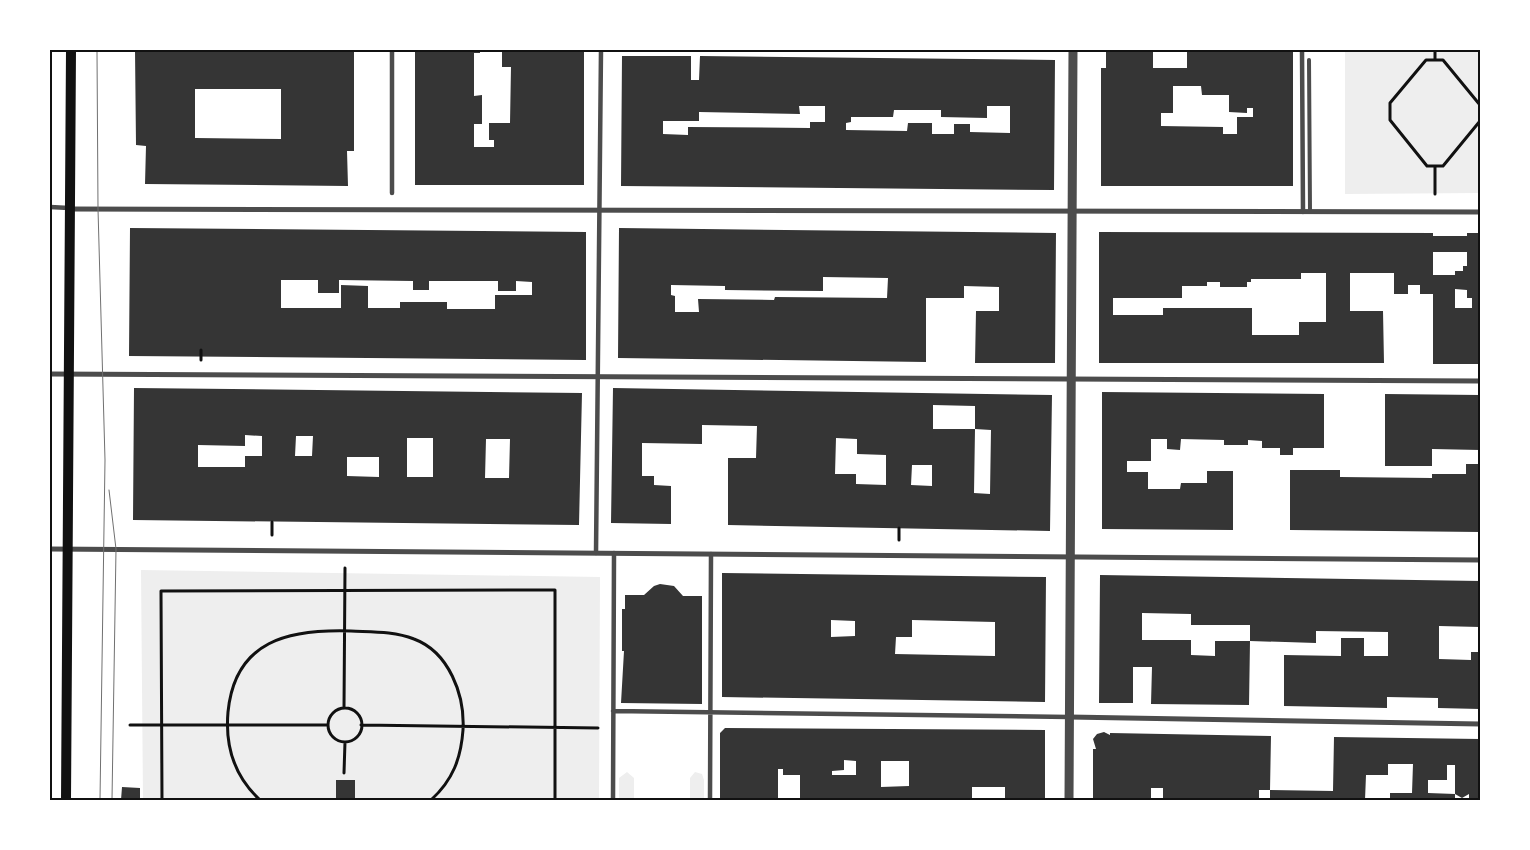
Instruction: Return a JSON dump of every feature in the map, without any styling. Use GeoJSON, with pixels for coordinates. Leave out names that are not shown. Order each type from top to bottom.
{"type":"FeatureCollection","features":[{"type":"Feature","properties":{"kind":"main road"},"geometry":{"type":"LineString","coordinates":[[66,800],[71,50]]}},
{"type":"Feature","properties":{"kind":"street"},"geometry":{"type":"LineString","coordinates":[[392,50],[392,193]]}},
{"type":"Feature","properties":{"kind":"street"},"geometry":{"type":"LineString","coordinates":[[596,553],[601,50]]}},
{"type":"Feature","properties":{"kind":"street"},"geometry":{"type":"LineString","coordinates":[[1069,800],[1073,50]]}},
{"type":"Feature","properties":{"kind":"street"},"geometry":{"type":"LineString","coordinates":[[1302,50],[1303,212]]}},
{"type":"Feature","properties":{"kind":"street"},"geometry":{"type":"LineString","coordinates":[[50,207],[70,209],[1480,212]]}},
{"type":"Feature","properties":{"kind":"street"},"geometry":{"type":"LineString","coordinates":[[50,374],[1480,381]]}},
{"type":"Feature","properties":{"kind":"street"},"geometry":{"type":"LineString","coordinates":[[50,549],[1480,560]]}},
{"type":"Feature","properties":{"kind":"street"},"geometry":{"type":"LineString","coordinates":[[613,800],[614,554]]}},
{"type":"Feature","properties":{"kind":"street"},"geometry":{"type":"LineString","coordinates":[[710,800],[712,554]]}},
{"type":"Feature","properties":{"kind":"street"},"geometry":{"type":"LineString","coordinates":[[613,711],[1480,724]]}},
{"type":"Feature","properties":{"kind":"lane"},"geometry":{"type":"LineString","coordinates":[[1309,60],[1310,212]]}},
{"type":"Feature","properties":{"kind":"path"},"geometry":{"type":"LineString","coordinates":[[1435,50],[1435,60]]}},
{"type":"Feature","properties":{"kind":"path"},"geometry":{"type":"LineString","coordinates":[[1426,60],[1443,60],[1480,105],[1480,121],[1443,166],[1435,166],[1426,166],[1390,120],[1390,104],[1426,60]]}},
{"type":"Feature","properties":{"kind":"path"},"geometry":{"type":"LineString","coordinates":[[1435,166],[1435,194]]}},
{"type":"Feature","properties":{"kind":"path"},"geometry":{"type":"LineString","coordinates":[[201,350],[201,356]]}},
{"type":"Feature","properties":{"kind":"path"},"geometry":{"type":"LineString","coordinates":[[344,708],[345,589]]}},
{"type":"Feature","properties":{"kind":"path"},"geometry":{"type":"LineString","coordinates":[[162,800],[161,591],[345,589],[556,590],[555,800]]}},
{"type":"Feature","properties":{"kind":"path"},"geometry":{"type":"LineString","coordinates":[[260,800],[235,768],[230,753],[227,724],[230,695],[236,680],[252,656],[275,639],[288,635],[345,631],[383,632],[416,639],[438,656],[455,681],[460,695],[463,725],[461,753],[456,768],[448,782],[431,800]]}},
{"type":"Feature","properties":{"kind":"path"},"geometry":{"type":"LineString","coordinates":[[344,708],[356,713],[361,725],[357,737],[344,742],[332,737],[327,725],[332,713],[344,708]]}},
{"type":"Feature","properties":{"kind":"path"},"geometry":{"type":"LineString","coordinates":[[130,726],[227,724],[327,725]]}},
{"type":"Feature","properties":{"kind":"path"},"geometry":{"type":"LineString","coordinates":[[361,725],[613,728]]}},
{"type":"Feature","properties":{"kind":"path"},"geometry":{"type":"LineString","coordinates":[[344,742],[344,773]]}},
{"type":"Feature","properties":{"kind":"shaded area"},"geometry":{"type":"Polygon","coordinates":[[[1345,50],[1480,50],[1480,193],[1345,194],[1345,50]]]}},
{"type":"Feature","properties":{"kind":"shaded area"},"geometry":{"type":"Polygon","coordinates":[[[141,570],[600,577],[599,800],[143,800],[141,570]]]}},
{"type":"Feature","properties":{"kind":"shaded area"},"geometry":{"type":"Polygon","coordinates":[[[627,772],[634,778],[634,800],[619,800],[619,778],[627,772]]]}},
{"type":"Feature","properties":{"kind":"shaded area"},"geometry":{"type":"Polygon","coordinates":[[[695,772],[702,774],[704,780],[704,800],[690,800],[690,778],[695,772]]]}},
{"type":"Feature","properties":{"kind":"building"},"geometry":{"type":"Polygon","coordinates":[[[135,50],[354,50],[354,151],[347,151],[348,186],[145,184],[146,146],[136,145],[135,50]],[[195,89],[195,138],[281,139],[281,89],[195,89]]]}},
{"type":"Feature","properties":{"kind":"building"},"geometry":{"type":"Polygon","coordinates":[[[415,50],[480,50],[480,53],[474,53],[474,96],[482,95],[482,124],[474,124],[474,147],[494,147],[494,140],[489,140],[489,123],[510,123],[511,67],[502,67],[502,50],[584,50],[584,185],[415,185],[415,50]]]}},
{"type":"Feature","properties":{"kind":"building"},"geometry":{"type":"Polygon","coordinates":[[[1106,50],[1153,50],[1153,68],[1187,68],[1187,51],[1293,50],[1293,186],[1101,186],[1101,68],[1106,68],[1106,50]],[[1173,86],[1173,113],[1161,113],[1161,126],[1223,127],[1223,134],[1237,134],[1237,117],[1253,117],[1253,108],[1247,108],[1247,113],[1229,112],[1229,95],[1202,95],[1201,86],[1173,86]]]}},
{"type":"Feature","properties":{"kind":"building"},"geometry":{"type":"Polygon","coordinates":[[[622,56],[691,56],[691,80],[699,80],[700,56],[1055,60],[1054,190],[621,186],[622,56]],[[799,106],[800,114],[699,112],[699,121],[663,121],[663,134],[688,135],[688,127],[810,128],[810,122],[825,122],[825,106],[799,106]],[[987,106],[987,118],[941,117],[941,110],[894,110],[893,117],[851,117],[851,122],[846,123],[846,130],[907,131],[908,123],[932,123],[932,134],[954,134],[954,124],[970,124],[970,132],[1010,133],[1010,106],[987,106]]]}},
{"type":"Feature","properties":{"kind":"building"},"geometry":{"type":"Polygon","coordinates":[[[130,228],[586,232],[586,360],[129,356],[130,228]],[[281,280],[281,308],[341,308],[341,285],[368,286],[368,308],[400,308],[400,302],[447,302],[447,309],[495,309],[495,295],[532,295],[532,282],[516,281],[516,291],[498,291],[498,281],[429,281],[429,290],[413,290],[413,281],[339,280],[339,293],[318,293],[318,280],[281,280]]]}},
{"type":"Feature","properties":{"kind":"building"},"geometry":{"type":"Polygon","coordinates":[[[619,228],[1056,233],[1055,363],[975,363],[976,311],[999,311],[999,287],[964,286],[964,298],[926,298],[926,362],[618,358],[619,228]],[[823,277],[823,291],[725,290],[725,286],[671,285],[671,295],[675,296],[675,312],[699,312],[698,299],[774,300],[775,297],[887,298],[888,278],[823,277]]]}},
{"type":"Feature","properties":{"kind":"building"},"geometry":{"type":"Polygon","coordinates":[[[1099,232],[1433,233],[1433,236],[1467,236],[1467,233],[1480,233],[1480,364],[1433,364],[1433,294],[1420,294],[1420,285],[1408,285],[1408,294],[1394,294],[1394,273],[1350,273],[1350,311],[1383,311],[1384,363],[1099,363],[1099,232]],[[1433,252],[1433,275],[1455,275],[1455,271],[1463,271],[1463,266],[1467,266],[1467,252],[1433,252]],[[1301,273],[1301,279],[1251,279],[1251,282],[1247,282],[1247,287],[1220,287],[1220,282],[1207,282],[1207,286],[1182,286],[1182,298],[1113,298],[1113,315],[1163,315],[1163,308],[1252,308],[1252,335],[1299,335],[1299,322],[1326,322],[1326,273],[1301,273]],[[1455,289],[1455,308],[1472,308],[1472,298],[1467,298],[1467,290],[1455,289]]]}},
{"type":"Feature","properties":{"kind":"building"},"geometry":{"type":"Polygon","coordinates":[[[134,388],[582,393],[579,525],[133,520],[134,388]],[[245,435],[245,446],[198,445],[198,467],[245,467],[245,456],[262,456],[262,436],[245,435]],[[296,436],[295,456],[312,456],[313,436],[296,436]],[[407,438],[407,477],[433,477],[433,438],[407,438]],[[486,439],[485,478],[509,478],[510,439],[486,439]],[[347,457],[347,476],[379,477],[379,457],[347,457]]]}},
{"type":"Feature","properties":{"kind":"building"},"geometry":{"type":"Polygon","coordinates":[[[613,388],[1052,395],[1050,531],[728,525],[728,458],[756,458],[757,426],[702,425],[702,444],[642,443],[642,476],[654,476],[654,485],[671,486],[671,524],[611,523],[613,388]],[[933,405],[933,429],[975,429],[975,406],[933,405]],[[975,429],[974,493],[990,494],[991,430],[975,429]],[[836,438],[835,474],[856,474],[856,484],[886,485],[886,455],[857,454],[857,439],[836,438]],[[912,465],[911,485],[932,486],[932,465],[912,465]]]}},
{"type":"Feature","properties":{"kind":"building"},"geometry":{"type":"Polygon","coordinates":[[[1102,392],[1324,394],[1324,448],[1293,448],[1293,455],[1280,455],[1280,448],[1262,448],[1262,441],[1248,440],[1248,445],[1224,445],[1224,440],[1181,439],[1180,450],[1167,449],[1167,439],[1151,439],[1151,461],[1127,461],[1127,472],[1148,472],[1148,489],[1180,489],[1181,483],[1207,483],[1207,471],[1233,471],[1233,530],[1102,529],[1102,392]]]}},
{"type":"Feature","properties":{"kind":"building"},"geometry":{"type":"Polygon","coordinates":[[[1385,394],[1480,395],[1480,450],[1432,449],[1432,466],[1385,466],[1385,394]]]}},
{"type":"Feature","properties":{"kind":"building"},"geometry":{"type":"Polygon","coordinates":[[[1466,464],[1480,464],[1480,532],[1290,530],[1290,470],[1340,470],[1340,477],[1432,478],[1432,474],[1466,474],[1466,464]]]}},
{"type":"Feature","properties":{"kind":"building"},"geometry":{"type":"Polygon","coordinates":[[[722,573],[1046,577],[1045,702],[722,697],[722,573]],[[831,620],[831,637],[855,636],[855,621],[831,620]],[[912,620],[912,637],[896,637],[895,654],[995,656],[995,622],[912,620]]]}},
{"type":"Feature","properties":{"kind":"building"},"geometry":{"type":"Polygon","coordinates":[[[1100,575],[1480,581],[1480,627],[1439,626],[1439,659],[1471,660],[1471,652],[1480,652],[1480,709],[1438,708],[1438,698],[1387,697],[1387,708],[1284,706],[1284,655],[1341,656],[1341,638],[1364,638],[1364,656],[1388,656],[1388,632],[1316,631],[1316,643],[1250,641],[1249,705],[1151,704],[1152,667],[1133,667],[1133,703],[1099,703],[1100,575]],[[1142,613],[1142,640],[1191,640],[1191,655],[1215,656],[1215,641],[1250,641],[1250,625],[1191,625],[1191,614],[1142,613]]]}},
{"type":"Feature","properties":{"kind":"building"},"geometry":{"type":"Polygon","coordinates":[[[660,584],[674,586],[683,596],[702,596],[702,704],[621,703],[624,651],[622,651],[622,609],[625,609],[625,595],[644,595],[654,586],[660,584]]]}},
{"type":"Feature","properties":{"kind":"building"},"geometry":{"type":"Polygon","coordinates":[[[725,728],[1045,730],[1045,800],[1005,800],[1005,787],[972,787],[972,800],[800,800],[800,775],[783,775],[783,769],[778,769],[778,800],[720,800],[720,733],[725,728]],[[844,760],[844,770],[832,771],[832,775],[856,775],[856,761],[844,760]],[[881,761],[881,787],[909,786],[909,761],[881,761]]]}},
{"type":"Feature","properties":{"kind":"building"},"geometry":{"type":"Polygon","coordinates":[[[1104,732],[1110,735],[1110,733],[1271,736],[1270,790],[1259,790],[1259,800],[1201,798],[1201,800],[1163,800],[1163,788],[1151,788],[1151,800],[1093,800],[1093,749],[1096,749],[1093,739],[1097,734],[1104,732]]]}},
{"type":"Feature","properties":{"kind":"building"},"geometry":{"type":"Polygon","coordinates":[[[1334,737],[1480,739],[1480,800],[1469,800],[1469,794],[1462,798],[1455,794],[1455,800],[1390,800],[1390,793],[1412,793],[1413,764],[1388,764],[1388,775],[1366,775],[1365,800],[1270,800],[1270,790],[1333,791],[1334,737]],[[1447,765],[1447,780],[1428,780],[1428,793],[1455,794],[1455,765],[1447,765]]]}},
{"type":"Feature","properties":{"kind":"building"},"geometry":{"type":"Polygon","coordinates":[[[336,780],[355,780],[355,800],[336,800],[336,780]]]}},
{"type":"Feature","properties":{"kind":"building"},"geometry":{"type":"Polygon","coordinates":[[[122,787],[140,788],[140,800],[121,800],[122,787]]]}},
{"type":"Feature","properties":{"kind":"tram line"},"geometry":{"type":"LineString","coordinates":[[97,50],[98,209],[105,460],[100,800]]}},
{"type":"Feature","properties":{"kind":"tram line"},"geometry":{"type":"LineString","coordinates":[[109,490],[116,549],[112,800]]}}]}
